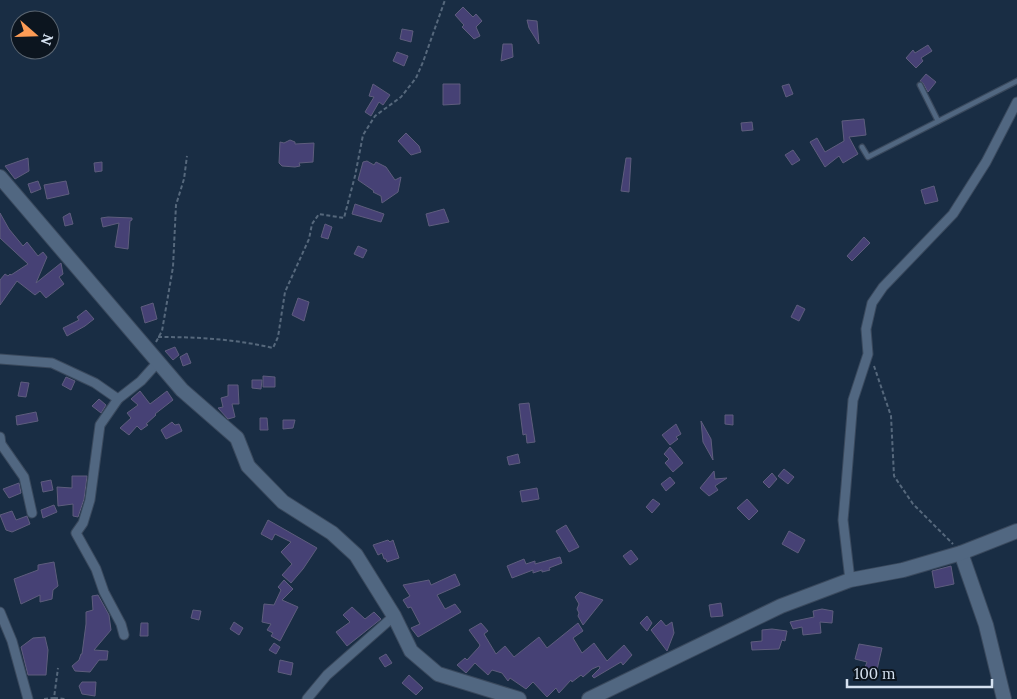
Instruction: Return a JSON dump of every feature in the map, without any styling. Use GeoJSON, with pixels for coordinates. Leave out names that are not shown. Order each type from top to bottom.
{"type":"FeatureCollection","features":[{"type":"Feature","properties":{"kind":"main road"},"geometry":{"type":"LineString","coordinates":[[0,177],[182,390],[237,438],[248,466],[284,502],[332,533],[356,556],[394,616],[411,652],[438,674],[519,699]]}},
{"type":"Feature","properties":{"kind":"main road"},"geometry":{"type":"LineString","coordinates":[[589,699],[605,696],[781,606],[850,580],[903,570],[961,553],[1017,531]]}},
{"type":"Feature","properties":{"kind":"main road"},"geometry":{"type":"LineString","coordinates":[[961,553],[986,625],[1004,699]]}},
{"type":"Feature","properties":{"kind":"street"},"geometry":{"type":"LineString","coordinates":[[850,580],[843,520],[854,400],[868,354],[866,329],[872,303],[883,287],[953,214],[986,162],[1017,102]]}},
{"type":"Feature","properties":{"kind":"street"},"geometry":{"type":"LineString","coordinates":[[0,359],[52,363],[95,383],[118,399]]}},
{"type":"Feature","properties":{"kind":"street"},"geometry":{"type":"LineString","coordinates":[[124,635],[121,624],[104,592],[96,570],[76,533],[83,523],[90,500],[100,425],[118,399],[141,381],[156,359]]}},
{"type":"Feature","properties":{"kind":"street"},"geometry":{"type":"LineString","coordinates":[[0,437],[1,444],[24,477],[32,513]]}},
{"type":"Feature","properties":{"kind":"street"},"geometry":{"type":"LineString","coordinates":[[0,612],[12,641],[28,699]]}},
{"type":"Feature","properties":{"kind":"street"},"geometry":{"type":"LineString","coordinates":[[308,699],[327,675],[394,616]]}},
{"type":"Feature","properties":{"kind":"lane"},"geometry":{"type":"LineString","coordinates":[[862,147],[868,158],[1017,80]]}},
{"type":"Feature","properties":{"kind":"lane"},"geometry":{"type":"LineString","coordinates":[[920,85],[938,121]]}},
{"type":"Feature","properties":{"kind":"path"},"geometry":{"type":"LineString","coordinates":[[158,337],[246,341],[273,348],[278,337],[285,292],[309,239],[312,224],[318,214],[344,218],[363,135],[375,116],[401,97],[416,78],[445,0]]}},
{"type":"Feature","properties":{"kind":"path"},"geometry":{"type":"LineString","coordinates":[[156,359],[156,342],[162,331],[173,267],[176,205],[184,179],[187,156]]}},
{"type":"Feature","properties":{"kind":"path"},"geometry":{"type":"LineString","coordinates":[[868,354],[877,372],[880,387],[891,416],[894,476],[914,504],[961,553]]}},
{"type":"Feature","properties":{"kind":"path"},"geometry":{"type":"LineString","coordinates":[[54,698],[58,668]]}},
{"type":"Feature","properties":{"kind":"path"},"geometry":{"type":"LineString","coordinates":[[44,699],[66,699]]}},
{"type":"Feature","properties":{"kind":"building"},"geometry":{"type":"Polygon","coordinates":[[[463,7],[473,17],[476,14],[482,21],[476,27],[480,36],[474,39],[462,27],[464,25],[455,15],[463,7]]]}},
{"type":"Feature","properties":{"kind":"building"},"geometry":{"type":"Polygon","coordinates":[[[527,20],[537,21],[539,44],[529,28],[527,20]]]}},
{"type":"Feature","properties":{"kind":"building"},"geometry":{"type":"Polygon","coordinates":[[[402,29],[413,31],[411,42],[400,39],[402,29]]]}},
{"type":"Feature","properties":{"kind":"building"},"geometry":{"type":"Polygon","coordinates":[[[503,44],[512,44],[513,57],[501,61],[503,44]]]}},
{"type":"Feature","properties":{"kind":"building"},"geometry":{"type":"Polygon","coordinates":[[[928,45],[932,51],[921,58],[923,61],[916,68],[906,58],[913,50],[915,53],[928,45]]]}},
{"type":"Feature","properties":{"kind":"building"},"geometry":{"type":"Polygon","coordinates":[[[397,52],[408,56],[404,66],[393,61],[397,52]]]}},
{"type":"Feature","properties":{"kind":"building"},"geometry":{"type":"Polygon","coordinates":[[[926,74],[936,82],[928,92],[920,81],[926,74]]]}},
{"type":"Feature","properties":{"kind":"building"},"geometry":{"type":"Polygon","coordinates":[[[373,84],[390,95],[383,105],[379,102],[371,116],[365,112],[374,97],[369,96],[373,84]]]}},
{"type":"Feature","properties":{"kind":"building"},"geometry":{"type":"Polygon","coordinates":[[[443,84],[460,84],[460,104],[443,105],[443,84]]]}},
{"type":"Feature","properties":{"kind":"building"},"geometry":{"type":"Polygon","coordinates":[[[789,84],[793,94],[786,97],[782,86],[789,84]]]}},
{"type":"Feature","properties":{"kind":"building"},"geometry":{"type":"Polygon","coordinates":[[[864,119],[866,135],[849,137],[858,154],[843,163],[839,156],[825,167],[810,142],[817,138],[825,152],[844,141],[842,121],[864,119]]]}},
{"type":"Feature","properties":{"kind":"building"},"geometry":{"type":"Polygon","coordinates":[[[752,122],[753,130],[742,131],[741,123],[752,122]]]}},
{"type":"Feature","properties":{"kind":"building"},"geometry":{"type":"Polygon","coordinates":[[[406,133],[419,146],[421,152],[411,155],[398,141],[406,133]]]}},
{"type":"Feature","properties":{"kind":"building"},"geometry":{"type":"Polygon","coordinates":[[[290,140],[295,142],[295,144],[314,143],[313,162],[299,163],[300,166],[295,167],[282,166],[279,163],[280,142],[284,143],[290,140]]]}},
{"type":"Feature","properties":{"kind":"building"},"geometry":{"type":"Polygon","coordinates":[[[793,150],[800,160],[792,165],[785,155],[793,150]]]}},
{"type":"Feature","properties":{"kind":"building"},"geometry":{"type":"Polygon","coordinates":[[[28,158],[29,171],[15,179],[5,166],[28,158]]]}},
{"type":"Feature","properties":{"kind":"building"},"geometry":{"type":"Polygon","coordinates":[[[626,158],[631,158],[629,192],[621,191],[626,158]]]}},
{"type":"Feature","properties":{"kind":"building"},"geometry":{"type":"Polygon","coordinates":[[[367,161],[374,165],[376,162],[386,167],[395,180],[401,177],[398,192],[382,203],[381,196],[358,180],[363,162],[367,161]]]}},
{"type":"Feature","properties":{"kind":"building"},"geometry":{"type":"Polygon","coordinates":[[[102,162],[102,171],[95,172],[94,163],[102,162]]]}},
{"type":"Feature","properties":{"kind":"building"},"geometry":{"type":"Polygon","coordinates":[[[38,181],[41,189],[31,193],[28,184],[38,181]]]}},
{"type":"Feature","properties":{"kind":"building"},"geometry":{"type":"Polygon","coordinates":[[[66,181],[69,194],[47,199],[44,185],[66,181]]]}},
{"type":"Feature","properties":{"kind":"building"},"geometry":{"type":"Polygon","coordinates":[[[934,186],[938,201],[925,204],[921,190],[934,186]]]}},
{"type":"Feature","properties":{"kind":"building"},"geometry":{"type":"Polygon","coordinates":[[[355,204],[384,214],[381,222],[352,214],[355,204]]]}},
{"type":"Feature","properties":{"kind":"building"},"geometry":{"type":"Polygon","coordinates":[[[444,209],[449,222],[429,226],[426,214],[444,209]]]}},
{"type":"Feature","properties":{"kind":"building"},"geometry":{"type":"Polygon","coordinates":[[[0,213],[9,229],[23,246],[27,242],[38,256],[43,252],[47,257],[36,283],[61,263],[63,274],[59,277],[64,284],[46,298],[40,291],[35,295],[17,281],[0,305],[0,280],[5,274],[11,275],[28,264],[0,238],[0,213]]]}},
{"type":"Feature","properties":{"kind":"building"},"geometry":{"type":"Polygon","coordinates":[[[70,213],[73,224],[65,226],[63,217],[70,213]]]}},
{"type":"Feature","properties":{"kind":"building"},"geometry":{"type":"Polygon","coordinates":[[[101,218],[132,218],[130,221],[128,249],[115,247],[119,223],[103,227],[101,218]]]}},
{"type":"Feature","properties":{"kind":"building"},"geometry":{"type":"Polygon","coordinates":[[[325,224],[332,227],[328,239],[321,237],[325,224]]]}},
{"type":"Feature","properties":{"kind":"building"},"geometry":{"type":"Polygon","coordinates":[[[864,237],[870,243],[852,261],[847,256],[864,237]]]}},
{"type":"Feature","properties":{"kind":"building"},"geometry":{"type":"Polygon","coordinates":[[[358,246],[367,250],[363,258],[354,254],[358,246]]]}},
{"type":"Feature","properties":{"kind":"building"},"geometry":{"type":"Polygon","coordinates":[[[298,298],[309,302],[304,321],[292,315],[298,298]]]}},
{"type":"Feature","properties":{"kind":"building"},"geometry":{"type":"Polygon","coordinates":[[[153,303],[157,319],[145,323],[141,307],[153,303]]]}},
{"type":"Feature","properties":{"kind":"building"},"geometry":{"type":"Polygon","coordinates":[[[797,305],[805,309],[799,321],[791,317],[797,305]]]}},
{"type":"Feature","properties":{"kind":"building"},"geometry":{"type":"Polygon","coordinates":[[[86,310],[94,319],[67,336],[63,328],[79,320],[77,317],[86,310]]]}},
{"type":"Feature","properties":{"kind":"building"},"geometry":{"type":"Polygon","coordinates":[[[175,347],[179,355],[173,360],[165,351],[175,347]]]}},
{"type":"Feature","properties":{"kind":"building"},"geometry":{"type":"Polygon","coordinates":[[[187,353],[191,363],[183,366],[180,357],[187,353]]]}},
{"type":"Feature","properties":{"kind":"building"},"geometry":{"type":"Polygon","coordinates":[[[263,376],[275,377],[275,387],[263,387],[263,376]]]}},
{"type":"Feature","properties":{"kind":"building"},"geometry":{"type":"Polygon","coordinates":[[[66,377],[75,381],[71,390],[62,385],[66,377]]]}},
{"type":"Feature","properties":{"kind":"building"},"geometry":{"type":"Polygon","coordinates":[[[252,380],[262,380],[261,389],[252,388],[252,380]]]}},
{"type":"Feature","properties":{"kind":"building"},"geometry":{"type":"Polygon","coordinates":[[[21,382],[29,383],[26,397],[18,396],[21,382]]]}},
{"type":"Feature","properties":{"kind":"building"},"geometry":{"type":"Polygon","coordinates":[[[228,385],[238,385],[239,404],[232,404],[235,417],[228,419],[218,408],[223,407],[221,398],[228,396],[228,385]]]}},
{"type":"Feature","properties":{"kind":"building"},"geometry":{"type":"Polygon","coordinates":[[[140,391],[150,404],[167,391],[173,400],[155,414],[146,424],[148,425],[141,430],[137,426],[129,435],[120,428],[131,418],[127,413],[138,405],[131,399],[140,391]]]}},
{"type":"Feature","properties":{"kind":"building"},"geometry":{"type":"Polygon","coordinates":[[[99,399],[106,405],[101,413],[92,406],[99,399]]]}},
{"type":"Feature","properties":{"kind":"building"},"geometry":{"type":"Polygon","coordinates":[[[529,403],[535,442],[527,443],[526,434],[523,435],[519,404],[529,403]]]}},
{"type":"Feature","properties":{"kind":"building"},"geometry":{"type":"Polygon","coordinates":[[[36,412],[38,421],[17,425],[16,416],[36,412]]]}},
{"type":"Feature","properties":{"kind":"building"},"geometry":{"type":"Polygon","coordinates":[[[725,415],[733,415],[733,425],[725,424],[725,415]]]}},
{"type":"Feature","properties":{"kind":"building"},"geometry":{"type":"Polygon","coordinates":[[[260,418],[267,418],[268,430],[260,430],[260,418]]]}},
{"type":"Feature","properties":{"kind":"building"},"geometry":{"type":"Polygon","coordinates":[[[283,420],[295,420],[293,428],[283,429],[283,420]]]}},
{"type":"Feature","properties":{"kind":"building"},"geometry":{"type":"Polygon","coordinates":[[[701,421],[711,439],[713,460],[703,442],[701,421]]]}},
{"type":"Feature","properties":{"kind":"building"},"geometry":{"type":"Polygon","coordinates":[[[172,422],[175,425],[179,424],[182,431],[166,439],[161,430],[172,422]]]}},
{"type":"Feature","properties":{"kind":"building"},"geometry":{"type":"Polygon","coordinates":[[[676,424],[681,434],[670,445],[662,435],[676,424]]]}},
{"type":"Feature","properties":{"kind":"building"},"geometry":{"type":"Polygon","coordinates":[[[670,447],[683,463],[673,472],[665,463],[669,459],[664,454],[670,447]]]}},
{"type":"Feature","properties":{"kind":"building"},"geometry":{"type":"Polygon","coordinates":[[[518,454],[520,463],[509,465],[507,457],[518,454]]]}},
{"type":"Feature","properties":{"kind":"building"},"geometry":{"type":"Polygon","coordinates":[[[784,469],[794,477],[788,484],[778,476],[784,469]]]}},
{"type":"Feature","properties":{"kind":"building"},"geometry":{"type":"Polygon","coordinates":[[[714,471],[715,479],[727,478],[715,486],[718,490],[709,496],[700,488],[714,471]]]}},
{"type":"Feature","properties":{"kind":"building"},"geometry":{"type":"Polygon","coordinates":[[[772,473],[777,479],[769,488],[763,482],[772,473]]]}},
{"type":"Feature","properties":{"kind":"building"},"geometry":{"type":"Polygon","coordinates":[[[72,476],[87,476],[84,499],[78,517],[73,516],[73,504],[58,506],[57,487],[72,488],[72,476]]]}},
{"type":"Feature","properties":{"kind":"building"},"geometry":{"type":"Polygon","coordinates":[[[670,477],[675,483],[666,491],[661,484],[670,477]]]}},
{"type":"Feature","properties":{"kind":"building"},"geometry":{"type":"Polygon","coordinates":[[[51,480],[53,490],[43,492],[41,482],[51,480]]]}},
{"type":"Feature","properties":{"kind":"building"},"geometry":{"type":"Polygon","coordinates":[[[19,483],[21,493],[9,498],[3,489],[19,483]]]}},
{"type":"Feature","properties":{"kind":"building"},"geometry":{"type":"Polygon","coordinates":[[[537,488],[539,499],[522,502],[520,491],[537,488]]]}},
{"type":"Feature","properties":{"kind":"building"},"geometry":{"type":"Polygon","coordinates":[[[653,499],[660,504],[652,513],[646,507],[653,499]]]}},
{"type":"Feature","properties":{"kind":"building"},"geometry":{"type":"Polygon","coordinates":[[[747,499],[758,511],[749,520],[737,508],[747,499]]]}},
{"type":"Feature","properties":{"kind":"building"},"geometry":{"type":"Polygon","coordinates":[[[54,505],[57,512],[43,518],[41,510],[54,505]]]}},
{"type":"Feature","properties":{"kind":"building"},"geometry":{"type":"Polygon","coordinates":[[[12,511],[16,520],[27,516],[30,524],[12,532],[6,530],[0,515],[12,511]]]}},
{"type":"Feature","properties":{"kind":"building"},"geometry":{"type":"Polygon","coordinates":[[[268,520],[317,548],[291,583],[282,575],[292,564],[281,552],[291,542],[275,534],[272,540],[261,534],[268,520]]]}},
{"type":"Feature","properties":{"kind":"building"},"geometry":{"type":"Polygon","coordinates":[[[566,525],[579,547],[569,552],[556,531],[566,525]]]}},
{"type":"Feature","properties":{"kind":"building"},"geometry":{"type":"Polygon","coordinates":[[[789,531],[805,540],[798,553],[782,544],[789,531]]]}},
{"type":"Feature","properties":{"kind":"building"},"geometry":{"type":"Polygon","coordinates":[[[388,540],[390,542],[393,540],[399,558],[387,562],[382,553],[378,555],[373,545],[388,540]]]}},
{"type":"Feature","properties":{"kind":"building"},"geometry":{"type":"Polygon","coordinates":[[[631,550],[638,559],[630,565],[623,556],[631,550]]]}},
{"type":"Feature","properties":{"kind":"building"},"geometry":{"type":"Polygon","coordinates":[[[560,557],[562,563],[549,568],[550,570],[533,573],[533,570],[512,578],[507,566],[524,559],[526,564],[535,561],[535,564],[560,557]]]}},
{"type":"Feature","properties":{"kind":"building"},"geometry":{"type":"Polygon","coordinates":[[[54,562],[58,586],[53,590],[52,599],[40,602],[40,595],[21,604],[14,579],[38,570],[38,565],[54,562]]]}},
{"type":"Feature","properties":{"kind":"building"},"geometry":{"type":"Polygon","coordinates":[[[951,566],[954,584],[935,588],[932,571],[951,566]]]}},
{"type":"Feature","properties":{"kind":"building"},"geometry":{"type":"Polygon","coordinates":[[[455,574],[460,585],[437,595],[445,609],[455,604],[461,612],[418,637],[411,628],[420,624],[411,607],[408,608],[403,600],[410,596],[403,585],[429,580],[431,585],[455,574]]]}},
{"type":"Feature","properties":{"kind":"building"},"geometry":{"type":"Polygon","coordinates":[[[284,580],[293,589],[282,600],[298,607],[280,641],[271,636],[273,633],[267,630],[271,624],[262,622],[264,604],[274,605],[281,590],[278,587],[284,580]]]}},
{"type":"Feature","properties":{"kind":"building"},"geometry":{"type":"Polygon","coordinates":[[[580,592],[603,600],[583,625],[578,616],[577,609],[579,604],[575,597],[580,592]]]}},
{"type":"Feature","properties":{"kind":"building"},"geometry":{"type":"Polygon","coordinates":[[[98,595],[109,615],[111,630],[94,650],[108,651],[107,660],[99,660],[90,672],[75,671],[72,666],[79,660],[82,654],[86,612],[93,610],[92,596],[98,595]]]}},
{"type":"Feature","properties":{"kind":"building"},"geometry":{"type":"Polygon","coordinates":[[[721,603],[723,616],[711,617],[709,605],[721,603]]]}},
{"type":"Feature","properties":{"kind":"building"},"geometry":{"type":"Polygon","coordinates":[[[352,607],[365,619],[374,612],[381,619],[347,646],[336,632],[350,622],[343,615],[352,607]]]}},
{"type":"Feature","properties":{"kind":"building"},"geometry":{"type":"Polygon","coordinates":[[[822,609],[833,611],[832,623],[820,622],[821,633],[803,635],[802,627],[793,629],[790,622],[814,617],[813,611],[822,609]]]}},
{"type":"Feature","properties":{"kind":"building"},"geometry":{"type":"Polygon","coordinates":[[[193,610],[201,611],[199,620],[191,618],[193,610]]]}},
{"type":"Feature","properties":{"kind":"building"},"geometry":{"type":"Polygon","coordinates":[[[647,616],[652,623],[647,631],[640,623],[647,616]]]}},
{"type":"Feature","properties":{"kind":"building"},"geometry":{"type":"Polygon","coordinates":[[[661,620],[666,626],[672,622],[674,633],[667,651],[651,630],[661,620]]]}},
{"type":"Feature","properties":{"kind":"building"},"geometry":{"type":"Polygon","coordinates":[[[234,622],[243,628],[239,635],[230,629],[234,622]]]}},
{"type":"Feature","properties":{"kind":"building"},"geometry":{"type":"Polygon","coordinates":[[[141,623],[148,623],[148,636],[140,636],[141,623]]]}},
{"type":"Feature","properties":{"kind":"building"},"geometry":{"type":"Polygon","coordinates":[[[481,623],[488,631],[484,634],[496,654],[505,646],[514,657],[539,637],[547,648],[578,623],[583,631],[573,638],[582,653],[594,643],[607,661],[624,645],[632,655],[623,665],[621,662],[594,678],[592,676],[600,668],[599,666],[592,669],[583,677],[581,675],[572,682],[571,680],[559,693],[556,688],[547,697],[533,682],[526,689],[510,678],[508,681],[502,673],[492,670],[488,675],[475,663],[466,673],[457,665],[465,658],[467,660],[479,647],[480,645],[469,630],[481,623]]]}},
{"type":"Feature","properties":{"kind":"building"},"geometry":{"type":"Polygon","coordinates":[[[762,630],[787,631],[785,641],[782,640],[779,649],[752,650],[751,642],[762,641],[762,630]]]}},
{"type":"Feature","properties":{"kind":"building"},"geometry":{"type":"Polygon","coordinates":[[[45,637],[48,650],[46,675],[28,675],[21,647],[33,638],[45,637]]]}},
{"type":"Feature","properties":{"kind":"building"},"geometry":{"type":"Polygon","coordinates":[[[274,643],[280,647],[276,654],[269,650],[274,643]]]}},
{"type":"Feature","properties":{"kind":"building"},"geometry":{"type":"Polygon","coordinates":[[[859,644],[882,648],[876,674],[864,670],[867,662],[855,659],[859,644]]]}},
{"type":"Feature","properties":{"kind":"building"},"geometry":{"type":"Polygon","coordinates":[[[386,654],[392,663],[385,667],[379,658],[386,654]]]}},
{"type":"Feature","properties":{"kind":"building"},"geometry":{"type":"Polygon","coordinates":[[[280,660],[293,663],[291,675],[278,672],[280,660]]]}},
{"type":"Feature","properties":{"kind":"building"},"geometry":{"type":"Polygon","coordinates":[[[409,675],[423,688],[416,695],[402,683],[409,675]]]}},
{"type":"Feature","properties":{"kind":"building"},"geometry":{"type":"Polygon","coordinates":[[[82,682],[96,682],[95,696],[82,694],[79,686],[82,682]]]}}]}
